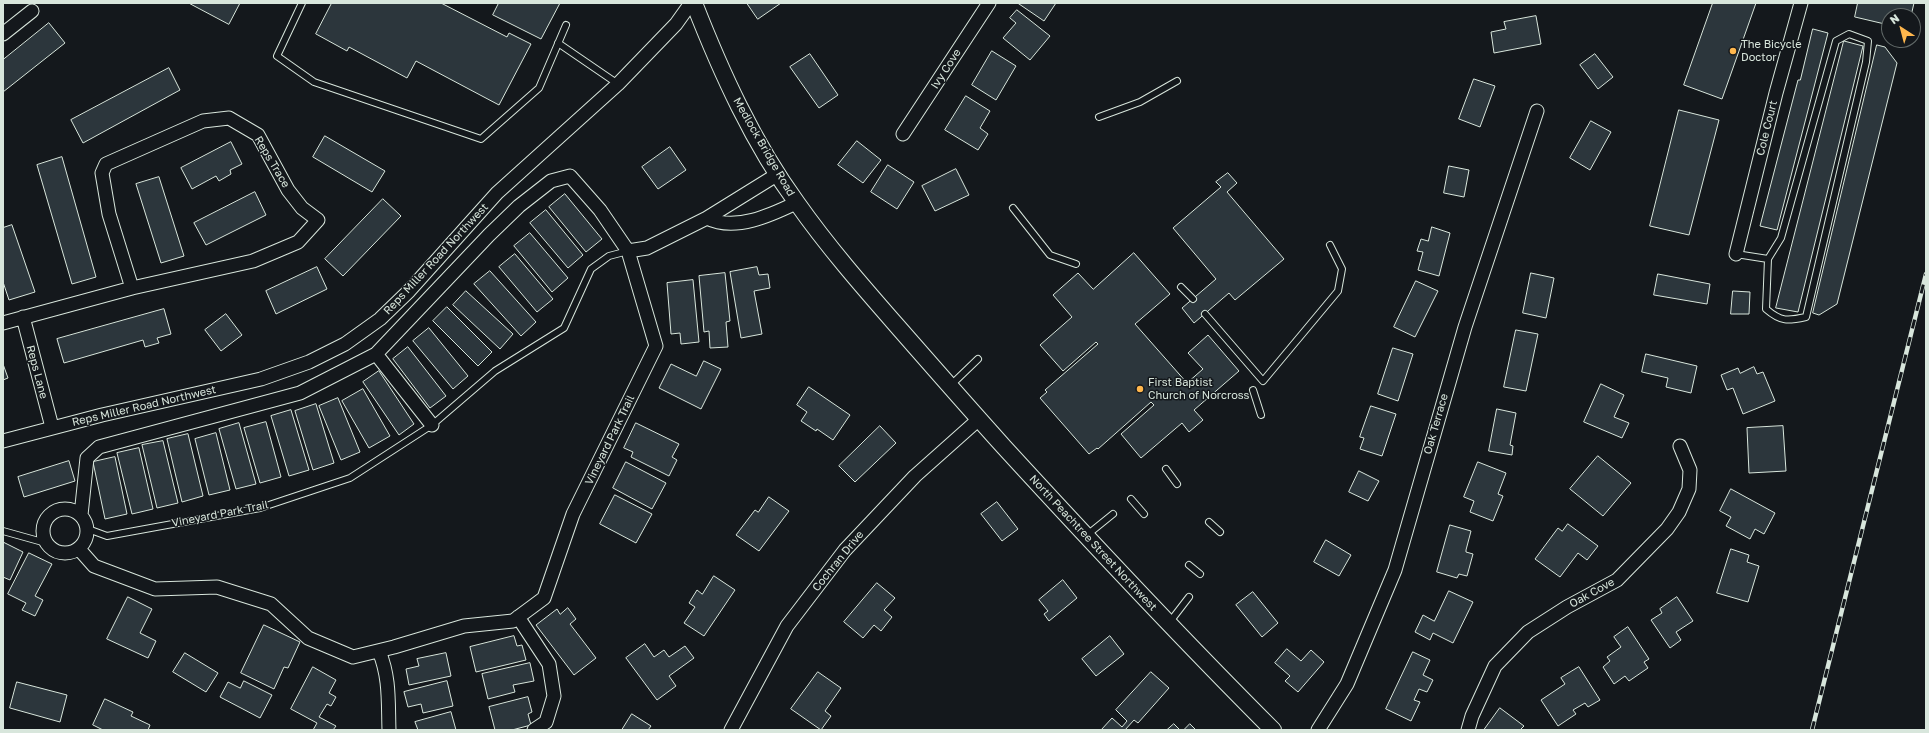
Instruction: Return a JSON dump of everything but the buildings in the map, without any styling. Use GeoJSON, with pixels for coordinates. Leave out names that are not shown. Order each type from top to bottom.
{"type":"FeatureCollection","features":[{"type":"Feature","properties":{"kind":"street","name":"Reps Miller Road Northwest"},"geometry":{"type":"LineString","coordinates":[[3,441],[52,427],[261,379],[309,362],[345,344],[380,320],[415,285],[497,193],[618,84],[676,24],[692,3]]}},
{"type":"Feature","properties":{"kind":"street","name":"Medlock Bridge Road"},"geometry":{"type":"LineString","coordinates":[[692,3],[749,125],[796,203],[859,283],[919,351]]}},
{"type":"Feature","properties":{"kind":"street","name":"Ivy Cove"},"geometry":{"type":"LineString","coordinates":[[903,134],[989,3]]}},
{"type":"Feature","properties":{"kind":"street","name":"Cole Court"},"geometry":{"type":"LineString","coordinates":[[1736,254],[1776,93],[1802,3]]}},
{"type":"Feature","properties":{"kind":"street"},"geometry":{"type":"LineString","coordinates":[[3,34],[32,11]]}},
{"type":"Feature","properties":{"kind":"street","name":"Oak Terrace"},"geometry":{"type":"LineString","coordinates":[[1318,730],[1347,684],[1394,570],[1465,327],[1537,111]]}},
{"type":"Feature","properties":{"kind":"street","name":"Reps Trace"},"geometry":{"type":"LineString","coordinates":[[3,323],[132,288],[253,261],[298,242],[318,220],[302,208],[288,190],[258,135],[228,118],[203,121],[106,164],[102,174],[109,214],[132,288]]}},
{"type":"Feature","properties":{"kind":"street","name":"Vineyard Park Trail"},"geometry":{"type":"LineString","coordinates":[[628,251],[647,248],[707,218],[778,174]]}},
{"type":"Feature","properties":{"kind":"street","name":"Vineyard Park Trail"},"geometry":{"type":"LineString","coordinates":[[79,549],[94,566],[155,589],[217,587],[271,604],[308,638],[353,657],[379,651],[464,626],[513,621],[544,598],[573,514],[656,346],[628,251],[600,210],[570,176],[551,181],[520,206],[489,235],[376,354],[300,393],[99,447],[87,458],[81,515]]}},
{"type":"Feature","properties":{"kind":"street"},"geometry":{"type":"LineString","coordinates":[[707,218],[716,222],[736,222],[758,218],[796,203]]}},
{"type":"Feature","properties":{"kind":"street","name":"Reps Lane"},"geometry":{"type":"LineString","coordinates":[[23,317],[52,427]]}},
{"type":"Feature","properties":{"kind":"street","name":"North Peachtree Street Northwest"},"geometry":{"type":"LineString","coordinates":[[919,351],[978,419],[1086,536],[1169,624],[1273,730]]}},
{"type":"Feature","properties":{"kind":"street"},"geometry":{"type":"LineString","coordinates":[[376,354],[432,425]]}},
{"type":"Feature","properties":{"kind":"street","name":"Cochran Drive"},"geometry":{"type":"LineString","coordinates":[[732,730],[787,626],[845,550],[915,476],[978,419]]}},
{"type":"Feature","properties":{"kind":"street","name":"Oak Cove"},"geometry":{"type":"LineString","coordinates":[[1468,730],[1472,716],[1495,666],[1528,632],[1567,607],[1618,580],[1667,530],[1679,512],[1689,489],[1690,470],[1680,446]]}},
{"type":"Feature","properties":{"kind":"street"},"geometry":{"type":"LineString","coordinates":[[68,509],[81,515],[88,529],[84,544],[79,549],[65,554],[57,552],[46,543],[43,536],[45,522],[54,512],[68,509]]}},
{"type":"Feature","properties":{"kind":"street"},"geometry":{"type":"LineString","coordinates":[[518,617],[549,664],[554,696],[546,722],[534,730]]}},
{"type":"Feature","properties":{"kind":"street"},"geometry":{"type":"LineString","coordinates":[[379,651],[386,668],[389,690],[389,730]]}},
{"type":"Feature","properties":{"kind":"lane"},"geometry":{"type":"LineString","coordinates":[[302,3],[277,56],[314,82],[481,139],[539,88],[566,24]]}},
{"type":"Feature","properties":{"kind":"lane"},"geometry":{"type":"LineString","coordinates":[[1849,34],[1868,41],[1866,62],[1806,317],[1788,321],[1772,315],[1766,309],[1768,260],[1781,238],[1836,41],[1849,34]]}},
{"type":"Feature","properties":{"kind":"lane"},"geometry":{"type":"LineString","coordinates":[[558,43],[618,84]]}},
{"type":"Feature","properties":{"kind":"lane"},"geometry":{"type":"LineString","coordinates":[[1099,117],[1140,102],[1177,81]]}},
{"type":"Feature","properties":{"kind":"lane"},"geometry":{"type":"LineString","coordinates":[[1013,208],[1050,255],[1076,264]]}},
{"type":"Feature","properties":{"kind":"lane"},"geometry":{"type":"LineString","coordinates":[[1205,314],[1263,381],[1338,291],[1342,269],[1330,245]]}},
{"type":"Feature","properties":{"kind":"lane","name":"Vineyard Park Trail"},"geometry":{"type":"LineString","coordinates":[[88,529],[106,536],[260,508],[350,478],[432,425],[494,371],[564,328],[591,269],[609,256],[628,251]]}},
{"type":"Feature","properties":{"kind":"lane"},"geometry":{"type":"LineString","coordinates":[[1736,254],[1768,260]]}},
{"type":"Feature","properties":{"kind":"lane"},"geometry":{"type":"LineString","coordinates":[[1181,286],[1192,299]]}},
{"type":"Feature","properties":{"kind":"lane"},"geometry":{"type":"LineString","coordinates":[[950,386],[978,359]]}},
{"type":"Feature","properties":{"kind":"lane"},"geometry":{"type":"LineString","coordinates":[[1253,390],[1261,415]]}},
{"type":"Feature","properties":{"kind":"lane"},"geometry":{"type":"LineString","coordinates":[[1166,469],[1177,484]]}},
{"type":"Feature","properties":{"kind":"lane"},"geometry":{"type":"LineString","coordinates":[[1131,499],[1144,514]]}},
{"type":"Feature","properties":{"kind":"lane"},"geometry":{"type":"LineString","coordinates":[[1086,536],[1113,514]]}},
{"type":"Feature","properties":{"kind":"lane"},"geometry":{"type":"LineString","coordinates":[[1209,522],[1220,532]]}},
{"type":"Feature","properties":{"kind":"lane"},"geometry":{"type":"LineString","coordinates":[[3,531],[46,543]]}},
{"type":"Feature","properties":{"kind":"lane"},"geometry":{"type":"LineString","coordinates":[[1189,565],[1200,574]]}},
{"type":"Feature","properties":{"kind":"lane"},"geometry":{"type":"LineString","coordinates":[[1169,624],[1189,597]]}},
{"type":"Feature","properties":{"kind":"railway"},"geometry":{"type":"LineString","coordinates":[[1812,730],[1926,274]]}},
{"type":"Feature","properties":{"kind":"place","name":"The Bicycle Doctor"},"geometry":{"type":"Point","coordinates":[1733,51]}},
{"type":"Feature","properties":{"kind":"place","name":"First Baptist Church of Norcross"},"geometry":{"type":"Point","coordinates":[1140,389]}}]}
